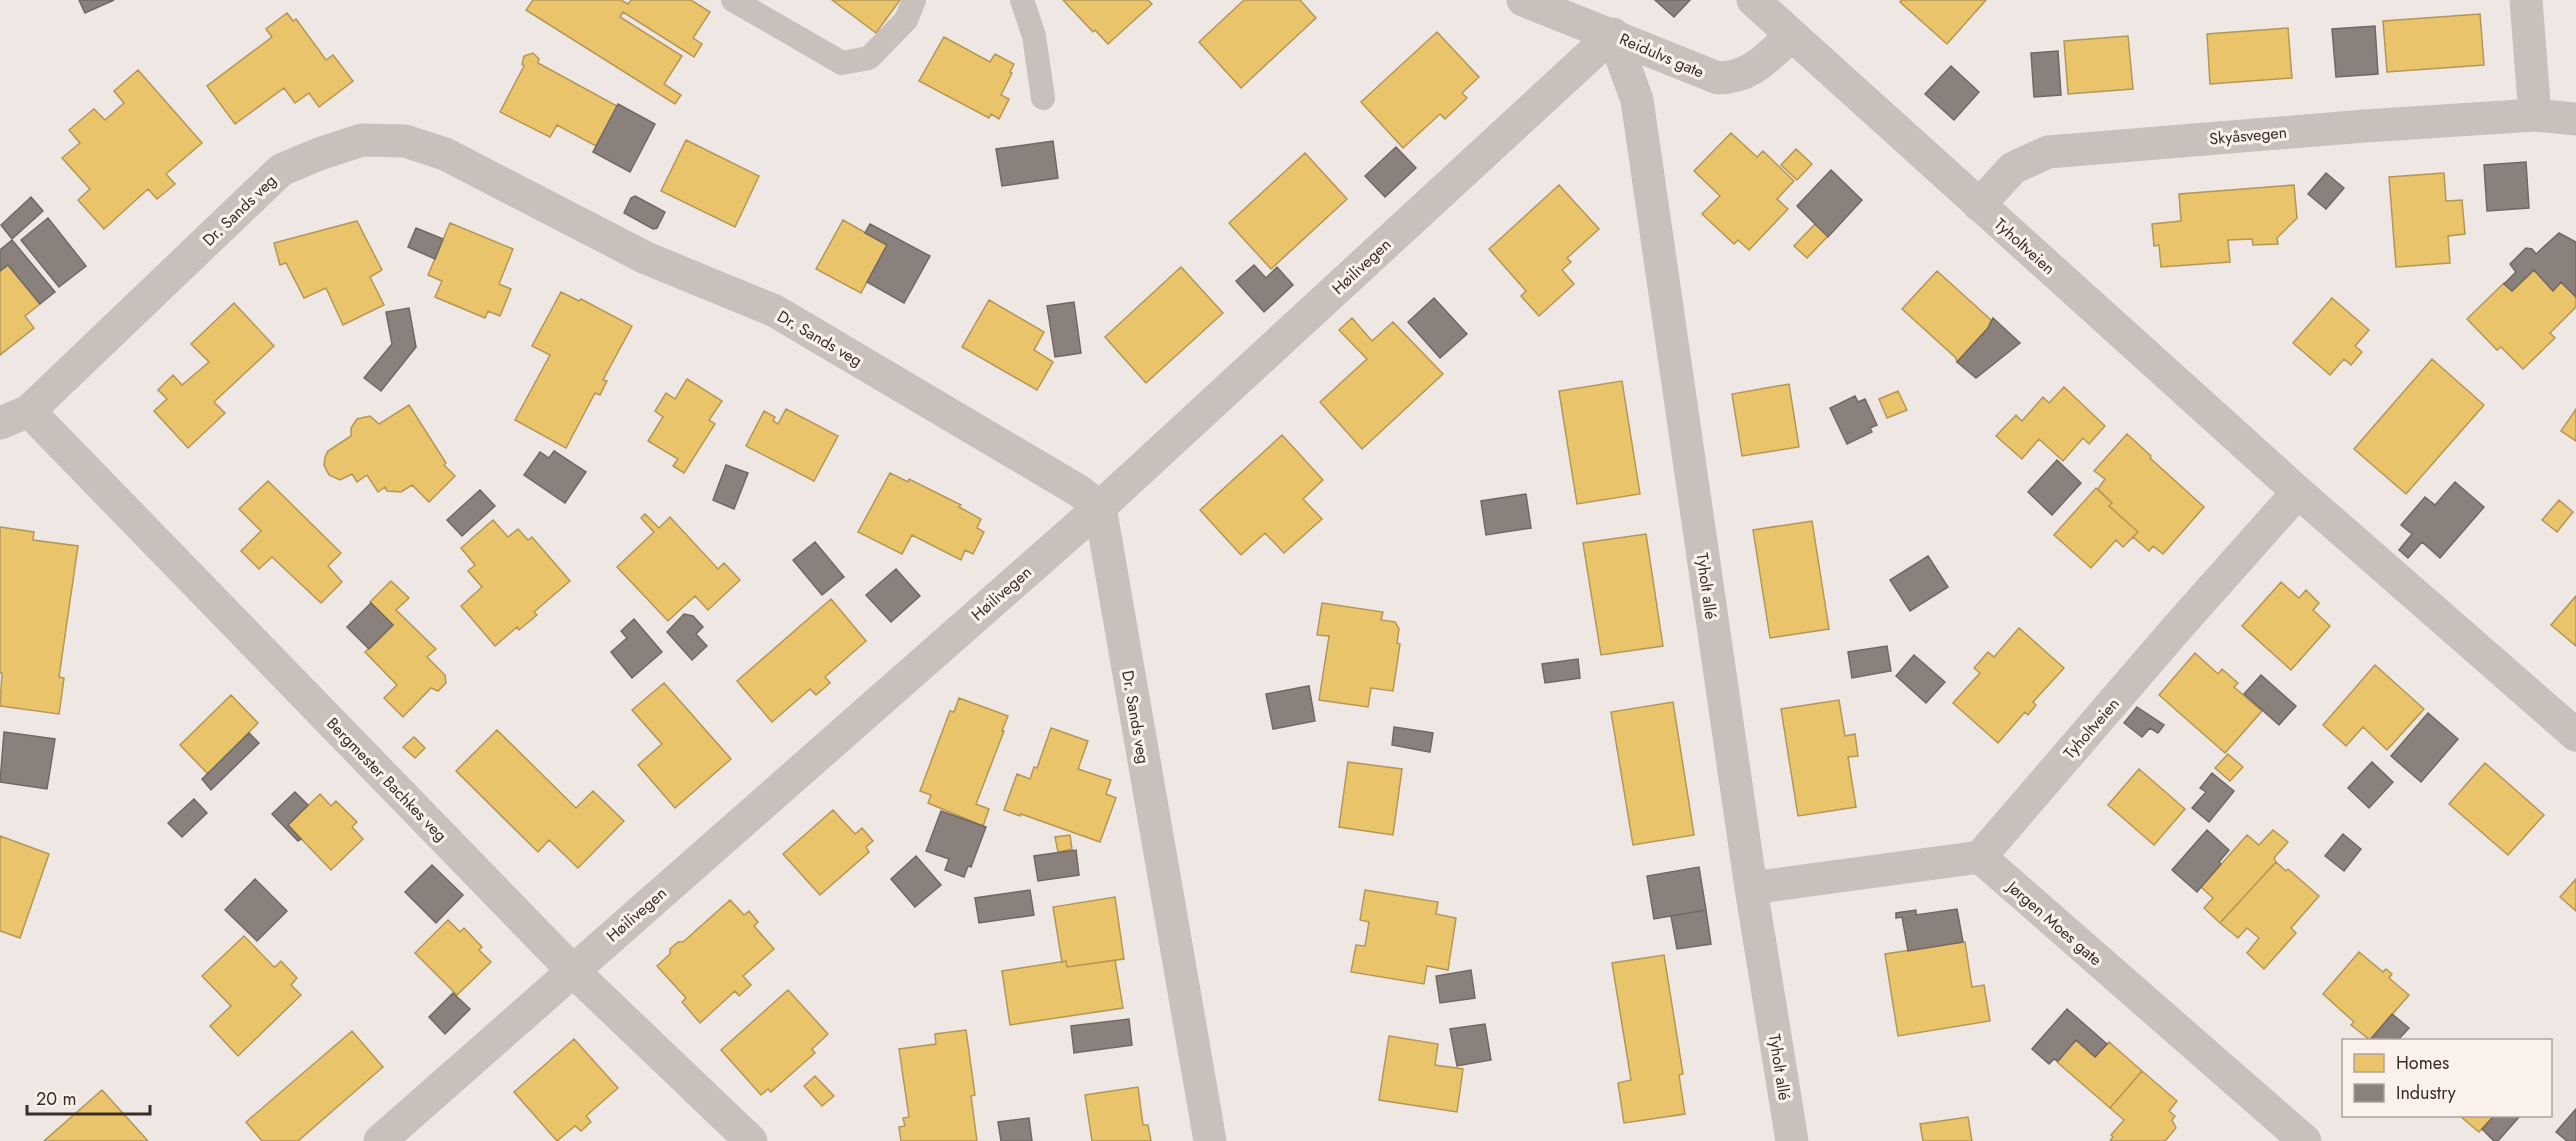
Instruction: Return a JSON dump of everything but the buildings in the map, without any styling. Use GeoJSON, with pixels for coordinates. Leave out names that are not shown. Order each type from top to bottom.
{"type":"FeatureCollection","features":[{"type":"Feature","properties":{"kind":"street","name":"Reidulvs gate"},"geometry":{"type":"LineString","coordinates":[[1523,0],[1613,34],[1718,78],[1733,78],[1752,71],[1792,35]]}},
{"type":"Feature","properties":{"kind":"street","name":"Tyholtveien"},"geometry":{"type":"LineString","coordinates":[[1753,0],[2298,492],[2576,735]]}},
{"type":"Feature","properties":{"kind":"street"},"geometry":{"type":"LineString","coordinates":[[2526,0],[2535,115]]}},
{"type":"Feature","properties":{"kind":"street","name":"Høilivegen"},"geometry":{"type":"LineString","coordinates":[[380,1141],[1100,507],[1613,34]]}},
{"type":"Feature","properties":{"kind":"street","name":"Tyholt allé"},"geometry":{"type":"LineString","coordinates":[[1613,34],[1636,100],[1751,888],[1792,1141]]}},
{"type":"Feature","properties":{"kind":"street","name":"Skyåsvegen"},"geometry":{"type":"LineString","coordinates":[[1979,205],[2013,168],[2048,152],[2365,126],[2535,115],[2576,119]]}},
{"type":"Feature","properties":{"kind":"street","name":"Dr. Sands veg"},"geometry":{"type":"LineString","coordinates":[[15,417],[281,170],[319,154],[362,140],[405,141],[445,153],[646,258],[775,311],[1079,491],[1100,507],[1210,1141]]}},
{"type":"Feature","properties":{"kind":"street","name":"Bergmester Bachkes veg"},"geometry":{"type":"LineString","coordinates":[[15,417],[572,970],[751,1141]]}},
{"type":"Feature","properties":{"kind":"street","name":"Tyholtveien"},"geometry":{"type":"LineString","coordinates":[[1980,857],[2177,628],[2298,492]]}},
{"type":"Feature","properties":{"kind":"street"},"geometry":{"type":"LineString","coordinates":[[1751,888],[1980,857]]}},
{"type":"Feature","properties":{"kind":"street","name":"Jørgen Moes gate"},"geometry":{"type":"LineString","coordinates":[[1980,857],[2305,1141]]}},
{"type":"Feature","properties":{"kind":"lane"},"geometry":{"type":"LineString","coordinates":[[733,0],[842,63],[869,58],[906,20],[914,0]]}},
{"type":"Feature","properties":{"kind":"lane"},"geometry":{"type":"LineString","coordinates":[[1022,0],[1034,36],[1042,98]]}}]}
